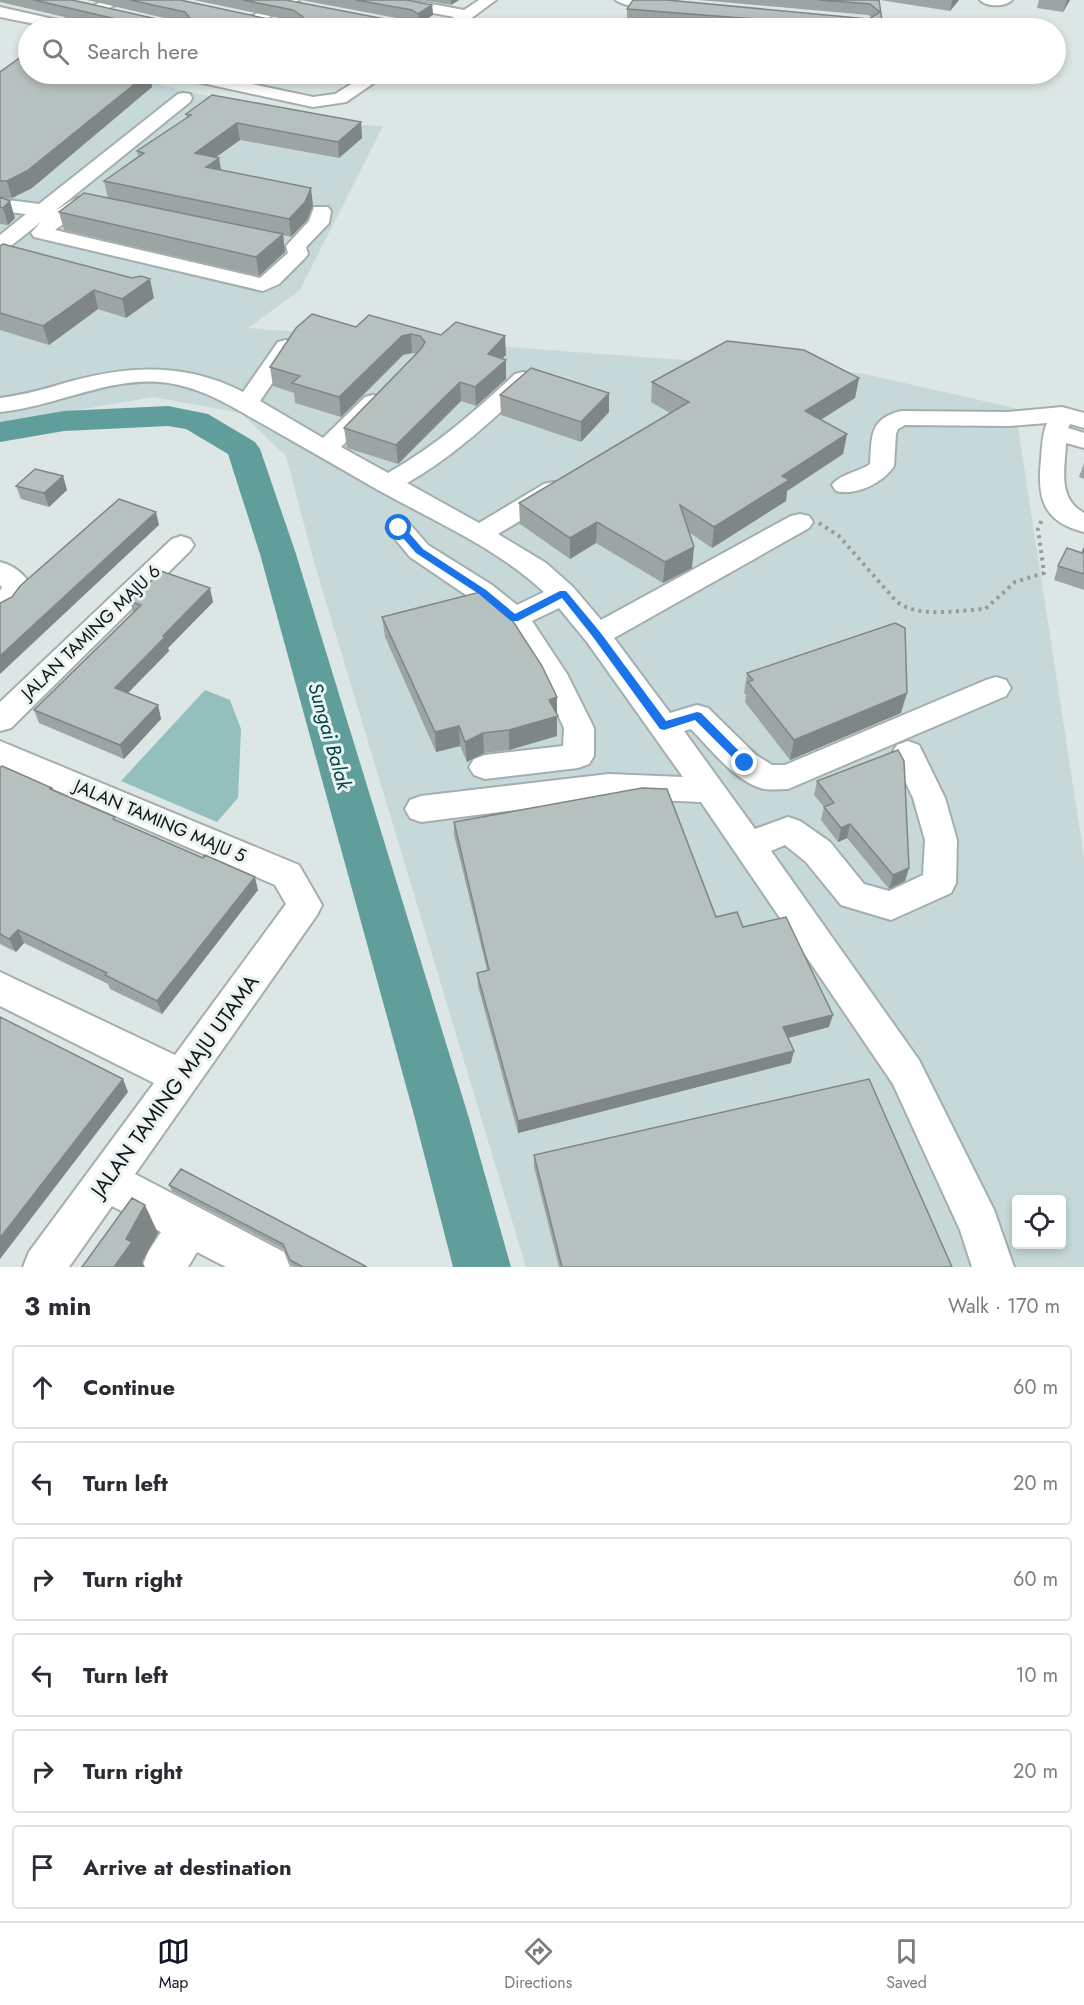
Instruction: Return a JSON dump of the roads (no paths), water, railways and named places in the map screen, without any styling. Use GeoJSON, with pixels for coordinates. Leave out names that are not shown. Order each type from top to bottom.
{"type":"FeatureCollection","features":[{"type":"Feature","properties":{"kind":"street"},"geometry":{"type":"LineString","coordinates":[[266,0],[288,2],[308,8]]}},
{"type":"Feature","properties":{"kind":"street"},"geometry":{"type":"LineString","coordinates":[[386,0],[466,15]]}},
{"type":"Feature","properties":{"kind":"street"},"geometry":{"type":"LineString","coordinates":[[462,18],[489,0]]}},
{"type":"Feature","properties":{"kind":"street"},"geometry":{"type":"LineString","coordinates":[[625,0],[686,7]]}},
{"type":"Feature","properties":{"kind":"street"},"geometry":{"type":"LineString","coordinates":[[987,0],[1005,0]]}},
{"type":"Feature","properties":{"kind":"street"},"geometry":{"type":"LineString","coordinates":[[258,18],[288,2]]}},
{"type":"Feature","properties":{"kind":"street"},"geometry":{"type":"LineString","coordinates":[[78,4],[98,9],[118,7]]}},
{"type":"Feature","properties":{"kind":"street"},"geometry":{"type":"LineString","coordinates":[[84,18],[98,9]]}},
{"type":"Feature","properties":{"kind":"street"},"geometry":{"type":"LineString","coordinates":[[0,12],[28,18]]}},
{"type":"Feature","properties":{"kind":"street"},"geometry":{"type":"LineString","coordinates":[[227,84],[297,100],[328,101],[352,92],[364,84]]}},
{"type":"Feature","properties":{"kind":"street"},"geometry":{"type":"LineString","coordinates":[[319,85],[352,92]]}},
{"type":"Feature","properties":{"kind":"street"},"geometry":{"type":"LineString","coordinates":[[23,258],[2,244],[184,98]]}},
{"type":"Feature","properties":{"kind":"street"},"geometry":{"type":"LineString","coordinates":[[62,197],[106,206]]}},
{"type":"Feature","properties":{"kind":"street"},"geometry":{"type":"LineString","coordinates":[[84,201],[53,221],[41,233],[262,285],[272,280],[298,254],[296,246]]}},
{"type":"Feature","properties":{"kind":"street"},"geometry":{"type":"LineString","coordinates":[[0,205],[45,211]]}},
{"type":"Feature","properties":{"kind":"street"},"geometry":{"type":"LineString","coordinates":[[296,246],[319,223],[321,211]]}},
{"type":"Feature","properties":{"kind":"street"},"geometry":{"type":"LineString","coordinates":[[273,242],[296,246]]}},
{"type":"Feature","properties":{"kind":"street"},"geometry":{"type":"LineString","coordinates":[[247,402],[286,347]]}},
{"type":"Feature","properties":{"kind":"street"},"geometry":{"type":"LineString","coordinates":[[0,405],[40,399],[115,377],[144,374],[201,382],[224,390],[247,402],[273,420],[479,534],[536,569],[563,594],[597,635],[664,726],[906,1072],[979,1225],[993,1267]]}},
{"type":"Feature","properties":{"kind":"street"},"geometry":{"type":"LineString","coordinates":[[387,484],[432,458],[467,431],[523,379]]}},
{"type":"Feature","properties":{"kind":"street"},"geometry":{"type":"LineString","coordinates":[[325,449],[388,386]]}},
{"type":"Feature","properties":{"kind":"street"},"geometry":{"type":"LineString","coordinates":[[845,485],[870,476],[882,466],[884,434],[888,424],[901,418],[1067,422],[1084,441]]}},
{"type":"Feature","properties":{"kind":"street"},"geometry":{"type":"LineString","coordinates":[[1067,422],[1051,486],[1055,502],[1084,524]]}},
{"type":"Feature","properties":{"kind":"street"},"geometry":{"type":"LineString","coordinates":[[479,534],[577,476]]}},
{"type":"Feature","properties":{"kind":"street"},"geometry":{"type":"LineString","coordinates":[[597,635],[800,522]]}},
{"type":"Feature","properties":{"kind":"street"},"geometry":{"type":"LineString","coordinates":[[399,528],[419,551],[482,592],[514,618],[557,682],[579,728],[578,756],[485,767]]}},
{"type":"Feature","properties":{"kind":"street","name":"JALAN TAMING MAJU 6"},"geometry":{"type":"LineString","coordinates":[[0,720],[182,545]]}},
{"type":"Feature","properties":{"kind":"street"},"geometry":{"type":"LineString","coordinates":[[0,571],[17,585],[10,599],[0,607]]}},
{"type":"Feature","properties":{"kind":"street"},"geometry":{"type":"LineString","coordinates":[[514,618],[563,594]]}},
{"type":"Feature","properties":{"kind":"street"},"geometry":{"type":"LineString","coordinates":[[664,726],[697,716],[745,763],[766,777],[788,777],[996,688]]}},
{"type":"Feature","properties":{"kind":"street","name":"JALAN TAMING MAJU 5"},"geometry":{"type":"LineString","coordinates":[[0,753],[287,875],[305,905]]}},
{"type":"Feature","properties":{"kind":"street"},"geometry":{"type":"LineString","coordinates":[[749,846],[788,830],[818,852],[853,895],[891,906],[939,883],[941,840],[929,798],[908,753]]}},
{"type":"Feature","properties":{"kind":"street"},"geometry":{"type":"LineString","coordinates":[[421,809],[609,786],[710,790]]}},
{"type":"Feature","properties":{"kind":"street","name":"JALAN TAMING MAJU UTAMA"},"geometry":{"type":"LineString","coordinates":[[44,1267],[305,905]]}},
{"type":"Feature","properties":{"kind":"street"},"geometry":{"type":"LineString","coordinates":[[0,988],[181,1077]]}},
{"type":"Feature","properties":{"kind":"street"},"geometry":{"type":"LineString","coordinates":[[106,1181],[269,1267]]}},
{"type":"Feature","properties":{"kind":"street"},"geometry":{"type":"LineString","coordinates":[[163,1267],[190,1226]]}},
{"type":"Feature","properties":{"kind":"waterway","name":"Sungai Balak"},"geometry":{"type":"LineString","coordinates":[[0,432],[64,421],[168,416],[196,421],[243,449],[278,554],[441,1115],[482,1267]]}}]}
